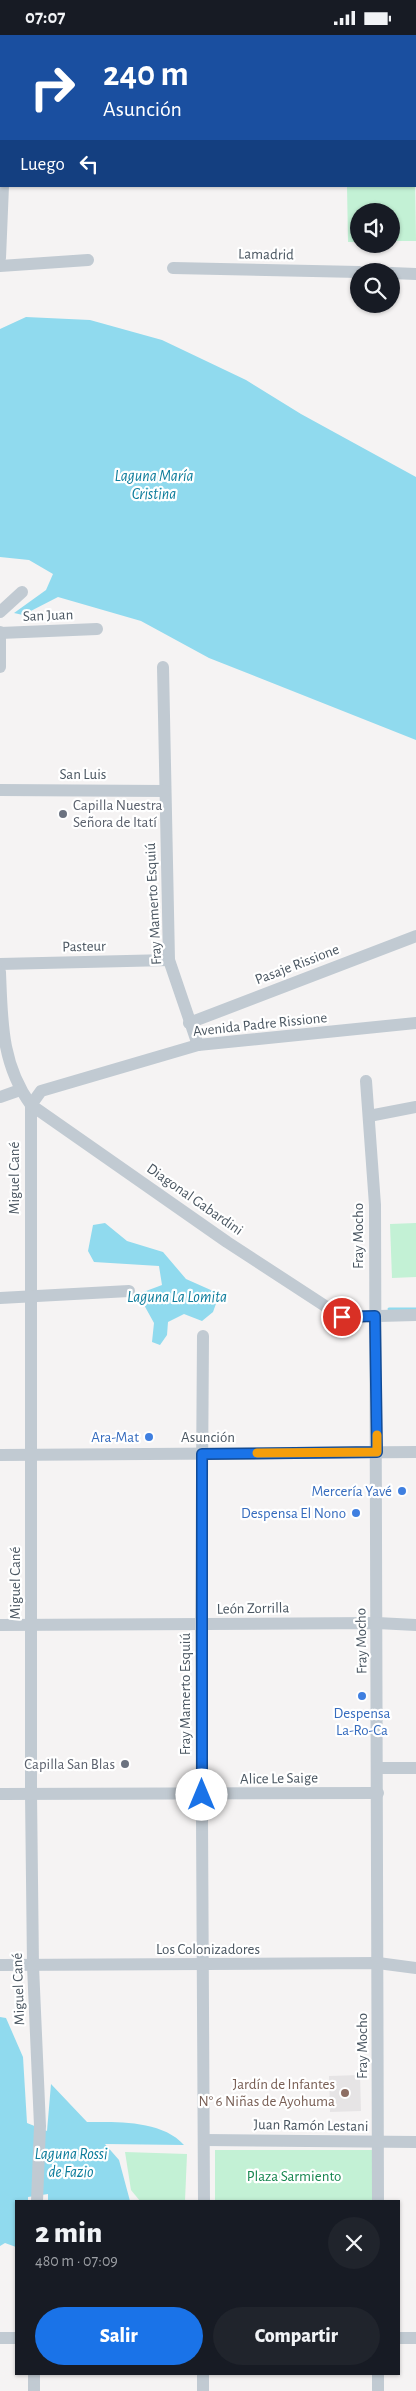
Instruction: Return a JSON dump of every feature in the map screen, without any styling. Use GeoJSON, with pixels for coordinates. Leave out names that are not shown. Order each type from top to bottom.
{"type":"FeatureCollection","features":[{"type":"Feature","properties":{"kind":"street"},"geometry":{"type":"LineString","coordinates":[[0,259],[3,187]]}},
{"type":"Feature","properties":{"kind":"street"},"geometry":{"type":"LineString","coordinates":[[0,266],[88,260]]}},
{"type":"Feature","properties":{"kind":"street","name":"Lamadrid"},"geometry":{"type":"LineString","coordinates":[[173,268],[350,272]]}},
{"type":"Feature","properties":{"kind":"street"},"geometry":{"type":"LineString","coordinates":[[400,273],[416,274]]}},
{"type":"Feature","properties":{"kind":"street","name":"San Juan"},"geometry":{"type":"LineString","coordinates":[[0,612],[22,592]]}},
{"type":"Feature","properties":{"kind":"street","name":"San Juan"},"geometry":{"type":"LineString","coordinates":[[0,632],[97,629]]}},
{"type":"Feature","properties":{"kind":"street"},"geometry":{"type":"LineString","coordinates":[[0,632],[0,667]]}},
{"type":"Feature","properties":{"kind":"street","name":"Fray Mamerto Esquiú"},"geometry":{"type":"LineString","coordinates":[[163,667],[169,960],[198,1045]]}},
{"type":"Feature","properties":{"kind":"street","name":"San Luis"},"geometry":{"type":"LineString","coordinates":[[0,790],[165,791]]}},
{"type":"Feature","properties":{"kind":"street","name":"Pasaje Rissione"},"geometry":{"type":"LineString","coordinates":[[190,1023],[416,936]]}},
{"type":"Feature","properties":{"kind":"street","name":"Pasteur"},"geometry":{"type":"LineString","coordinates":[[0,964],[169,960]]}},
{"type":"Feature","properties":{"kind":"street"},"geometry":{"type":"LineString","coordinates":[[0,972],[2,1035],[20,1090],[31,1105]]}},
{"type":"Feature","properties":{"kind":"street","name":"Avenida Padre Rissione"},"geometry":{"type":"LineString","coordinates":[[31,1105],[41,1091],[198,1045],[416,1023]]}},
{"type":"Feature","properties":{"kind":"street","name":"Fray Mocho"},"geometry":{"type":"LineString","coordinates":[[366,1081],[375,1205],[378,2200]]}},
{"type":"Feature","properties":{"kind":"street"},"geometry":{"type":"LineString","coordinates":[[0,1097],[20,1090]]}},
{"type":"Feature","properties":{"kind":"street","name":"Miguel Cané"},"geometry":{"type":"LineString","coordinates":[[31,1105],[31,1794],[33,1966],[40,2126],[38,2200]]}},
{"type":"Feature","properties":{"kind":"street","name":"Diagonal Gabardini"},"geometry":{"type":"LineString","coordinates":[[31,1105],[227,1242],[342,1317],[375,1316]]}},
{"type":"Feature","properties":{"kind":"street"},"geometry":{"type":"LineString","coordinates":[[369,1116],[416,1107]]}},
{"type":"Feature","properties":{"kind":"street"},"geometry":{"type":"LineString","coordinates":[[0,1298],[129,1291]]}},
{"type":"Feature","properties":{"kind":"street"},"geometry":{"type":"LineString","coordinates":[[375,1316],[416,1315]]}},
{"type":"Feature","properties":{"kind":"street","name":"Fray Mamerto Esquiú"},"geometry":{"type":"LineString","coordinates":[[203,1336],[201,1625],[204,2200]]}},
{"type":"Feature","properties":{"kind":"street","name":"Asunción"},"geometry":{"type":"LineString","coordinates":[[0,1455],[416,1452]]}},
{"type":"Feature","properties":{"kind":"street","name":"León Zorrilla"},"geometry":{"type":"LineString","coordinates":[[0,1625],[377,1623],[416,1625]]}},
{"type":"Feature","properties":{"kind":"street"},"geometry":{"type":"LineString","coordinates":[[378,1768],[416,1768]]}},
{"type":"Feature","properties":{"kind":"street","name":"Alice Le Saige"},"geometry":{"type":"LineString","coordinates":[[0,1794],[202,1795],[378,1793]]}},
{"type":"Feature","properties":{"kind":"street","name":"Los Colonizadores"},"geometry":{"type":"LineString","coordinates":[[0,1965],[204,1966],[378,1963],[416,1968]]}},
{"type":"Feature","properties":{"kind":"street","name":"Juan Ramón Lestani"},"geometry":{"type":"LineString","coordinates":[[205,2140],[416,2142]]}},
{"type":"Feature","properties":{"kind":"street"},"geometry":{"type":"LineString","coordinates":[[0,2338],[15,2338]]}},
{"type":"Feature","properties":{"kind":"street"},"geometry":{"type":"LineString","coordinates":[[400,2338],[416,2338]]}},
{"type":"Feature","properties":{"kind":"street"},"geometry":{"type":"LineString","coordinates":[[34,2375],[34,2391]]}},
{"type":"Feature","properties":{"kind":"street"},"geometry":{"type":"LineString","coordinates":[[203,2375],[203,2391]]}},
{"type":"Feature","properties":{"kind":"street"},"geometry":{"type":"LineString","coordinates":[[378,2375],[378,2391]]}},
{"type":"Feature","properties":{"kind":"shaded area","name":"Jardín de Infantes N° 6 Niñas de Ayohuma"},"geometry":{"type":"Polygon","coordinates":[[[360,2075],[361,2111],[330,2112],[329,2076],[360,2075]]]}},
{"type":"Feature","properties":{"kind":"green space"},"geometry":{"type":"Polygon","coordinates":[[[347,187],[415,187],[416,241],[400,241],[400,203],[350,203],[350,242],[348,242],[347,187]]]}},
{"type":"Feature","properties":{"kind":"green space"},"geometry":{"type":"Polygon","coordinates":[[[416,1223],[416,1277],[392,1278],[390,1224],[416,1223]]]}},
{"type":"Feature","properties":{"kind":"green space","name":"Plaza Sarmiento"},"geometry":{"type":"Polygon","coordinates":[[[215,2150],[372,2150],[372,2200],[215,2200],[215,2150]]]}},
{"type":"Feature","properties":{"kind":"green space"},"geometry":{"type":"Polygon","coordinates":[[[125,2152],[187,2154],[185,2200],[139,2200],[131,2190],[125,2152]]]}},
{"type":"Feature","properties":{"kind":"water","name":"Laguna María Cristina"},"geometry":{"type":"Polygon","coordinates":[[[26,317],[90,320],[162,340],[246,380],[301,414],[416,477],[416,740],[209,658],[141,621],[58,597],[23,615],[14,613],[46,590],[53,574],[29,560],[0,557],[0,329],[26,317]]]}},
{"type":"Feature","properties":{"kind":"water","name":"Laguna La Lomita"},"geometry":{"type":"Polygon","coordinates":[[[105,1223],[127,1241],[163,1252],[186,1279],[213,1291],[218,1298],[213,1312],[202,1321],[184,1314],[168,1322],[167,1335],[160,1345],[152,1342],[154,1323],[138,1294],[162,1285],[159,1266],[94,1262],[88,1251],[93,1225],[105,1223]]]}},
{"type":"Feature","properties":{"kind":"water","name":"Laguna Rossi de Fazio"},"geometry":{"type":"Polygon","coordinates":[[[0,2017],[6,2018],[23,2057],[27,2123],[47,2131],[51,2084],[87,2122],[138,2124],[152,2127],[175,2137],[184,2145],[105,2144],[119,2160],[130,2200],[48,2200],[48,2194],[28,2197],[28,2200],[15,2200],[15,2247],[5,2243],[0,2246],[0,2017]]]}},
{"type":"Feature","properties":{"kind":"waterway"},"geometry":{"type":"LineString","coordinates":[[389,1309],[416,1309]]}},
{"type":"Feature","properties":{"kind":"slow traffic"},"geometry":{"type":"LineString","coordinates":[[257,1453],[377,1452],[377,1435]]}},
{"type":"Feature","properties":{"kind":"place","name":"Capilla Nuestra Señora de Itatí"},"geometry":{"type":"Point","coordinates":[63,814]}},
{"type":"Feature","properties":{"kind":"place","name":"Ara-Mat"},"geometry":{"type":"Point","coordinates":[149,1437]}},
{"type":"Feature","properties":{"kind":"place","name":"Mercería Yavé"},"geometry":{"type":"Point","coordinates":[402,1491]}},
{"type":"Feature","properties":{"kind":"place","name":"Despensa El Nono"},"geometry":{"type":"Point","coordinates":[356,1513]}},
{"type":"Feature","properties":{"kind":"place","name":"Despensa La-Ro-Ca"},"geometry":{"type":"Point","coordinates":[362,1696]}},
{"type":"Feature","properties":{"kind":"place","name":"Capilla San Blas"},"geometry":{"type":"Point","coordinates":[125,1764]}},
{"type":"Feature","properties":{"kind":"place","name":"Jardín de Infantes N° 6 Niñas de Ayohuma"},"geometry":{"type":"Point","coordinates":[345,2093]}},
{"type":"Feature","properties":{"kind":"route"},"geometry":{"type":"LineString","coordinates":[[202,1795],[202,1454],[377,1452],[375,1316],[342,1317]]}}]}
